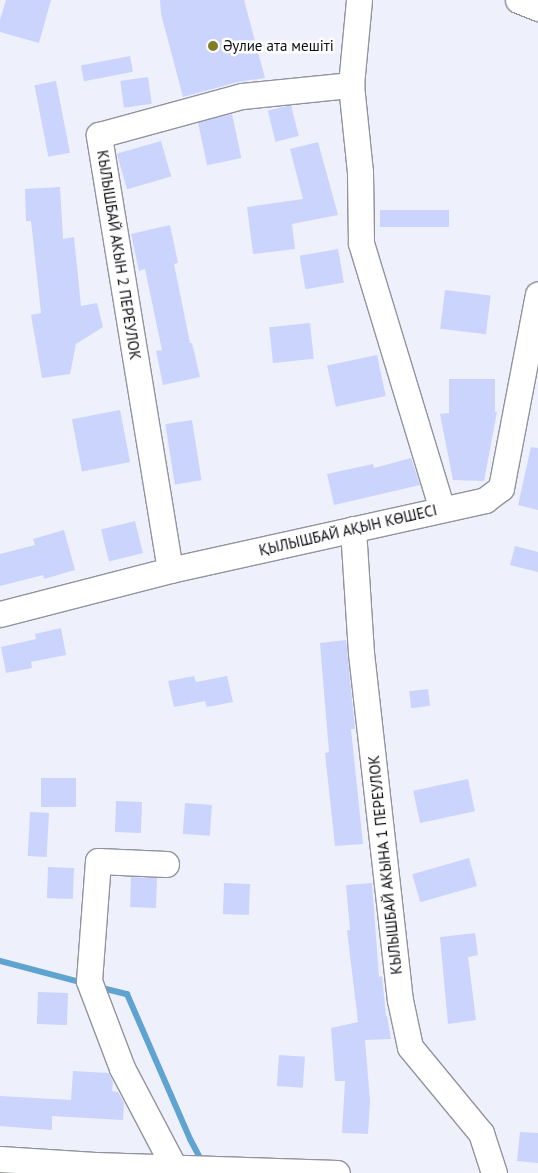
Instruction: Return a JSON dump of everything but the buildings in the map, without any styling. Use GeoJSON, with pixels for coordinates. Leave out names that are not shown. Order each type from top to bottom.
{"type":"FeatureCollection","features":[{"type":"Feature","properties":{"kind":"street"},"geometry":{"type":"LineString","coordinates":[[359,0],[351,85],[360,172],[361,243],[442,509]]}},
{"type":"Feature","properties":{"kind":"street"},"geometry":{"type":"LineString","coordinates":[[518,0],[538,8]]}},
{"type":"Feature","properties":{"kind":"street","name":"КЫЛЫШБАЙ АКЫН 2 ПЕРЕУЛОК"},"geometry":{"type":"LineString","coordinates":[[170,570],[99,135],[242,96],[351,85]]}},
{"type":"Feature","properties":{"kind":"street","name":"ҚЫЛЫШБАЙ АҚЫН КӨШЕСІ"},"geometry":{"type":"LineString","coordinates":[[0,614],[170,570],[485,500],[501,488],[538,294]]}},
{"type":"Feature","properties":{"kind":"street","name":"КЫЛЫШБАЙ АКЫНА 1 ПЕРЕУЛОК"},"geometry":{"type":"LineString","coordinates":[[353,529],[361,653],[400,1000],[410,1047],[481,1133],[494,1173]]}},
{"type":"Feature","properties":{"kind":"street"},"geometry":{"type":"LineString","coordinates":[[166,864],[98,861],[89,981],[122,1068],[174,1167]]}},
{"type":"Feature","properties":{"kind":"street"},"geometry":{"type":"LineString","coordinates":[[0,1159],[96,1169],[174,1167],[337,1173]]}},
{"type":"Feature","properties":{"kind":"waterway"},"geometry":{"type":"LineString","coordinates":[[0,961],[84,983]]}},
{"type":"Feature","properties":{"kind":"waterway"},"geometry":{"type":"LineString","coordinates":[[98,987],[127,994],[190,1139],[203,1163]]}},
{"type":"Feature","properties":{"kind":"place","name":"Әулие ата мешіті"},"geometry":{"type":"Point","coordinates":[213,46]}}]}
